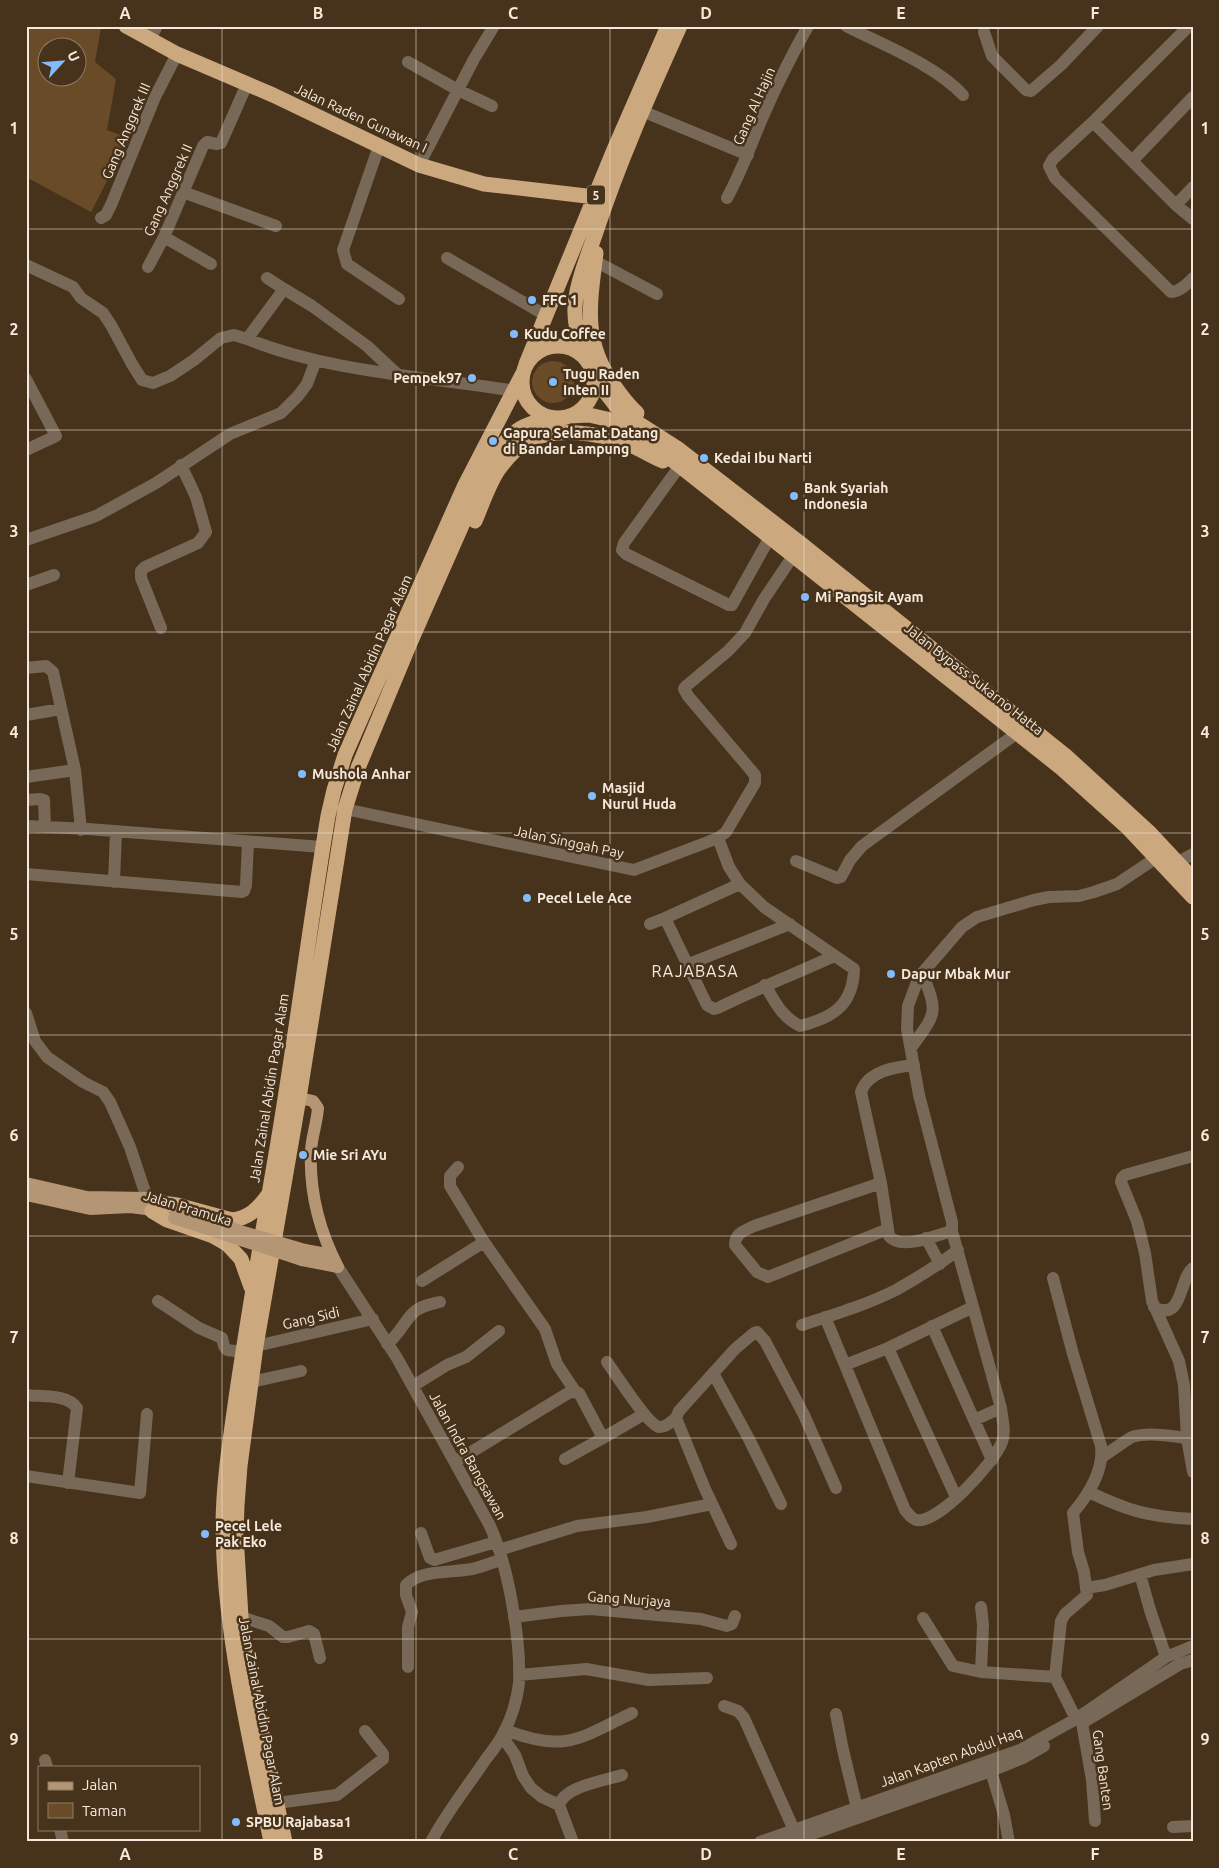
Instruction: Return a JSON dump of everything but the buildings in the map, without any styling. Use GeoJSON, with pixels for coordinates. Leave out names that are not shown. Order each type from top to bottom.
{"type":"FeatureCollection","features":[{"type":"Feature","properties":{"kind":"highway","name":"5"},"geometry":{"type":"LineString","coordinates":[[524,370],[668,26]]}},
{"type":"Feature","properties":{"kind":"highway","name":"5"},"geometry":{"type":"LineString","coordinates":[[589,366],[576,326],[576,298],[601,217],[642,111],[680,26]]}},
{"type":"Feature","properties":{"kind":"highway","name":"Jalan Raden Gunawan I"},"geometry":{"type":"LineString","coordinates":[[134,28],[153,33],[177,54],[288,102],[419,165],[484,184],[595,197]]}},
{"type":"Feature","properties":{"kind":"highway"},"geometry":{"type":"LineString","coordinates":[[601,217],[590,306],[590,325],[594,348],[600,364],[628,405],[677,459]]}},
{"type":"Feature","properties":{"kind":"highway"},"geometry":{"type":"LineString","coordinates":[[555,347],[573,350],[589,366],[594,384],[591,396],[585,406],[564,417],[544,416],[534,410],[524,395],[524,370],[538,352],[555,347]]}},
{"type":"Feature","properties":{"kind":"highway","name":"Jalan Bypass Sukarno Hatta"},"geometry":{"type":"LineString","coordinates":[[589,366],[602,388],[616,406],[638,423],[677,459],[793,556],[1092,778],[1150,833],[1193,879]]}},
{"type":"Feature","properties":{"kind":"highway","name":"Jalan Zainal Abidin Pagar Alam"},"geometry":{"type":"LineString","coordinates":[[284,1842],[246,1658],[234,1616],[224,1567],[224,1504],[227,1465],[299,1098],[345,809],[358,768],[445,566],[464,486],[515,391],[524,370]]}},
{"type":"Feature","properties":{"kind":"highway","name":"Jalan Bypass Sukarno Hatta"},"geometry":{"type":"LineString","coordinates":[[564,417],[589,415],[611,420],[677,459],[800,543],[939,663]]}},
{"type":"Feature","properties":{"kind":"highway","name":"Jalan Zainal Abidin Pagar Alam"},"geometry":{"type":"LineString","coordinates":[[270,1842],[235,1666],[234,1616],[237,1505],[251,1382],[249,1349],[252,1290],[269,1193],[322,847],[334,790],[346,755],[453,530],[489,464],[502,444],[515,431],[539,420],[564,417]]}},
{"type":"Feature","properties":{"kind":"highway"},"geometry":{"type":"LineString","coordinates":[[445,566],[472,528],[499,470],[518,448],[530,440],[546,435],[597,435],[626,443],[662,461],[677,459]]}},
{"type":"Feature","properties":{"kind":"highway","name":"Jalan Bypass Sukarno Hatta"},"geometry":{"type":"LineString","coordinates":[[959,678],[1017,733],[1129,829],[1193,898]]}},
{"type":"Feature","properties":{"kind":"highway"},"geometry":{"type":"LineString","coordinates":[[232,1220],[254,1212],[269,1193]]}},
{"type":"Feature","properties":{"kind":"highway"},"geometry":{"type":"LineString","coordinates":[[154,1204],[177,1205],[232,1220],[239,1226],[240,1236],[234,1243],[227,1244]]}},
{"type":"Feature","properties":{"kind":"highway"},"geometry":{"type":"LineString","coordinates":[[154,1204],[167,1220],[213,1236],[227,1244],[241,1259],[252,1290]]}},
{"type":"Feature","properties":{"kind":"main road","name":"Jalan Indra Bangsawan"},"geometry":{"type":"LineString","coordinates":[[299,1098],[312,1101],[318,1109],[312,1135],[312,1193],[316,1214],[338,1267]]}},
{"type":"Feature","properties":{"kind":"main road","name":"Jalan Pramuka"},"geometry":{"type":"LineString","coordinates":[[26,1183],[87,1197],[154,1204],[176,1214],[240,1231],[338,1267]]}},
{"type":"Feature","properties":{"kind":"main road","name":"Jalan Pramuka"},"geometry":{"type":"LineString","coordinates":[[26,1195],[90,1209],[154,1204]]}},
{"type":"Feature","properties":{"kind":"main road","name":"Jalan Pramuka"},"geometry":{"type":"LineString","coordinates":[[304,1255],[332,1255]]}},
{"type":"Feature","properties":{"kind":"street"},"geometry":{"type":"LineString","coordinates":[[419,165],[474,59],[494,26]]}},
{"type":"Feature","properties":{"kind":"street","name":"Gang Al Hajin"},"geometry":{"type":"LineString","coordinates":[[727,198],[748,155],[770,102],[808,26]]}},
{"type":"Feature","properties":{"kind":"street"},"geometry":{"type":"LineString","coordinates":[[846,26],[904,55],[938,75],[963,95]]}},
{"type":"Feature","properties":{"kind":"street"},"geometry":{"type":"LineString","coordinates":[[984,32],[992,56],[1026,90],[1031,91],[1061,65],[1098,26]]}},
{"type":"Feature","properties":{"kind":"street"},"geometry":{"type":"LineString","coordinates":[[1189,26],[1093,122],[1053,158],[1049,166],[1050,170],[1062,184],[1171,292],[1176,292],[1193,278]]}},
{"type":"Feature","properties":{"kind":"street","name":"Gang Anggrek III"},"geometry":{"type":"LineString","coordinates":[[101,218],[106,215],[111,205],[155,97],[177,54]]}},
{"type":"Feature","properties":{"kind":"street"},"geometry":{"type":"LineString","coordinates":[[408,62],[458,90],[492,106]]}},
{"type":"Feature","properties":{"kind":"street","name":"Gang Anggrek II"},"geometry":{"type":"LineString","coordinates":[[148,267],[164,237],[203,146],[210,142],[219,144],[223,140],[246,84]]}},
{"type":"Feature","properties":{"kind":"street"},"geometry":{"type":"LineString","coordinates":[[1132,162],[1193,97]]}},
{"type":"Feature","properties":{"kind":"street"},"geometry":{"type":"LineString","coordinates":[[642,111],[748,155]]}},
{"type":"Feature","properties":{"kind":"street"},"geometry":{"type":"LineString","coordinates":[[1093,122],[1132,162],[1193,219]]}},
{"type":"Feature","properties":{"kind":"street"},"geometry":{"type":"LineString","coordinates":[[379,146],[343,250],[347,264],[399,298]]}},
{"type":"Feature","properties":{"kind":"street"},"geometry":{"type":"LineString","coordinates":[[1176,204],[1193,187]]}},
{"type":"Feature","properties":{"kind":"street"},"geometry":{"type":"LineString","coordinates":[[184,192],[276,226]]}},
{"type":"Feature","properties":{"kind":"street"},"geometry":{"type":"LineString","coordinates":[[164,237],[211,264]]}},
{"type":"Feature","properties":{"kind":"street"},"geometry":{"type":"LineString","coordinates":[[448,258],[547,316]]}},
{"type":"Feature","properties":{"kind":"street"},"geometry":{"type":"LineString","coordinates":[[595,261],[657,294]]}},
{"type":"Feature","properties":{"kind":"street"},"geometry":{"type":"LineString","coordinates":[[26,265],[73,287],[81,298],[103,314],[142,380],[153,383],[170,376],[194,360],[221,338],[234,335],[316,360],[399,376],[466,382],[515,391]]}},
{"type":"Feature","properties":{"kind":"street"},"geometry":{"type":"LineString","coordinates":[[267,278],[312,306],[367,346],[399,376]]}},
{"type":"Feature","properties":{"kind":"street"},"geometry":{"type":"LineString","coordinates":[[247,339],[284,289]]}},
{"type":"Feature","properties":{"kind":"street"},"geometry":{"type":"LineString","coordinates":[[26,540],[96,516],[156,483],[230,434],[281,413],[298,396],[306,384],[316,360]]}},
{"type":"Feature","properties":{"kind":"street"},"geometry":{"type":"LineString","coordinates":[[26,379],[56,436],[26,450]]}},
{"type":"Feature","properties":{"kind":"street"},"geometry":{"type":"LineString","coordinates":[[677,459],[624,543],[622,550],[626,554],[729,606],[732,604],[770,537]]}},
{"type":"Feature","properties":{"kind":"street"},"geometry":{"type":"LineString","coordinates":[[161,628],[141,578],[141,571],[145,567],[198,543],[206,532],[196,498],[181,465]]}},
{"type":"Feature","properties":{"kind":"street","name":"Jalan Singgah Pay"},"geometry":{"type":"LineString","coordinates":[[345,809],[634,870],[718,838],[730,828],[755,783],[755,775],[684,690],[687,684],[717,660],[745,633],[764,599],[793,556]]}},
{"type":"Feature","properties":{"kind":"street"},"geometry":{"type":"LineString","coordinates":[[26,585],[54,575]]}},
{"type":"Feature","properties":{"kind":"street"},"geometry":{"type":"LineString","coordinates":[[26,668],[42,666],[50,668],[53,672],[75,770],[80,830]]}},
{"type":"Feature","properties":{"kind":"street"},"geometry":{"type":"LineString","coordinates":[[26,715],[61,709]]}},
{"type":"Feature","properties":{"kind":"street"},"geometry":{"type":"LineString","coordinates":[[796,861],[837,878],[841,877],[850,860],[862,846],[1017,733]]}},
{"type":"Feature","properties":{"kind":"street"},"geometry":{"type":"LineString","coordinates":[[26,777],[75,770]]}},
{"type":"Feature","properties":{"kind":"street"},"geometry":{"type":"LineString","coordinates":[[26,800],[44,800],[44,827]]}},
{"type":"Feature","properties":{"kind":"street"},"geometry":{"type":"LineString","coordinates":[[26,826],[322,847]]}},
{"type":"Feature","properties":{"kind":"street"},"geometry":{"type":"LineString","coordinates":[[114,882],[116,831]]}},
{"type":"Feature","properties":{"kind":"street"},"geometry":{"type":"LineString","coordinates":[[718,838],[729,868],[740,884],[764,907],[854,969],[847,999],[841,1007],[828,1016],[800,1026],[789,1021],[777,1006],[765,985]]}},
{"type":"Feature","properties":{"kind":"street"},"geometry":{"type":"LineString","coordinates":[[26,874],[242,892],[246,885],[248,842]]}},
{"type":"Feature","properties":{"kind":"street"},"geometry":{"type":"LineString","coordinates":[[1178,862],[1193,854]]}},
{"type":"Feature","properties":{"kind":"street"},"geometry":{"type":"LineString","coordinates":[[825,1318],[906,1510],[911,1517],[917,1520],[924,1519],[940,1511],[974,1481],[992,1460],[1002,1442],[1003,1428],[1001,1408],[952,1231],[947,1203],[919,1095],[907,1030],[908,1006],[922,973],[962,927],[977,917],[1034,900],[1079,896],[1094,892],[1117,884],[1156,858]]}},
{"type":"Feature","properties":{"kind":"street"},"geometry":{"type":"LineString","coordinates":[[650,924],[740,884]]}},
{"type":"Feature","properties":{"kind":"street"},"geometry":{"type":"LineString","coordinates":[[665,918],[686,965],[707,1005],[714,1009],[834,956]]}},
{"type":"Feature","properties":{"kind":"street"},"geometry":{"type":"LineString","coordinates":[[686,965],[790,924]]}},
{"type":"Feature","properties":{"kind":"street"},"geometry":{"type":"LineString","coordinates":[[911,1048],[932,1020],[934,1012],[922,973]]}},
{"type":"Feature","properties":{"kind":"street"},"geometry":{"type":"LineString","coordinates":[[26,1014],[35,1041],[48,1057],[83,1082],[103,1092],[110,1102],[154,1204]]}},
{"type":"Feature","properties":{"kind":"street"},"geometry":{"type":"LineString","coordinates":[[914,1065],[899,1067],[876,1074],[864,1083],[861,1092],[888,1218],[889,1236],[893,1242],[901,1244],[952,1231]]}},
{"type":"Feature","properties":{"kind":"street"},"geometry":{"type":"LineString","coordinates":[[1193,1156],[1132,1172],[1125,1175],[1121,1182],[1137,1221],[1145,1253],[1154,1307],[1179,1361],[1184,1385],[1187,1438],[1193,1472]]}},
{"type":"Feature","properties":{"kind":"street"},"geometry":{"type":"LineString","coordinates":[[458,1168],[450,1176],[450,1186],[484,1242],[545,1329],[557,1364],[571,1392]]}},
{"type":"Feature","properties":{"kind":"street"},"geometry":{"type":"LineString","coordinates":[[881,1183],[754,1226],[738,1234],[735,1238],[735,1245],[756,1272],[768,1277],[888,1229]]}},
{"type":"Feature","properties":{"kind":"street"},"geometry":{"type":"LineString","coordinates":[[926,1238],[940,1264]]}},
{"type":"Feature","properties":{"kind":"street"},"geometry":{"type":"LineString","coordinates":[[422,1281],[484,1242]]}},
{"type":"Feature","properties":{"kind":"street"},"geometry":{"type":"LineString","coordinates":[[802,1325],[825,1318],[895,1290],[940,1264],[958,1250]]}},
{"type":"Feature","properties":{"kind":"street","name":"Jalan Indra Bangsawan"},"geometry":{"type":"LineString","coordinates":[[338,1267],[397,1358],[489,1524],[499,1550],[514,1617],[518,1675],[514,1707],[504,1733],[444,1819],[431,1842]]}},
{"type":"Feature","properties":{"kind":"street"},"geometry":{"type":"LineString","coordinates":[[1154,1307],[1161,1310],[1172,1308],[1176,1303],[1187,1272],[1193,1268]]}},
{"type":"Feature","properties":{"kind":"street"},"geometry":{"type":"LineString","coordinates":[[923,1618],[950,1664],[958,1668],[981,1672],[1055,1677],[1060,1621],[1068,1610],[1086,1597],[1073,1512],[1089,1492],[1101,1447],[1073,1354],[1053,1278]]}},
{"type":"Feature","properties":{"kind":"street"},"geometry":{"type":"LineString","coordinates":[[158,1301],[199,1328],[222,1338],[226,1350],[249,1349]]}},
{"type":"Feature","properties":{"kind":"street"},"geometry":{"type":"LineString","coordinates":[[387,1344],[396,1338],[414,1312],[422,1307],[440,1302]]}},
{"type":"Feature","properties":{"kind":"street"},"geometry":{"type":"LineString","coordinates":[[845,1365],[888,1348],[973,1308]]}},
{"type":"Feature","properties":{"kind":"street","name":"Gang Sidi"},"geometry":{"type":"LineString","coordinates":[[249,1349],[373,1319]]}},
{"type":"Feature","properties":{"kind":"street"},"geometry":{"type":"LineString","coordinates":[[932,1326],[992,1460]]}},
{"type":"Feature","properties":{"kind":"street"},"geometry":{"type":"LineString","coordinates":[[413,1386],[447,1365],[466,1357],[499,1331]]}},
{"type":"Feature","properties":{"kind":"street"},"geometry":{"type":"LineString","coordinates":[[607,1362],[644,1414],[659,1427],[664,1427],[676,1418],[679,1411],[735,1348],[757,1332],[771,1353],[804,1414],[836,1488]]}},
{"type":"Feature","properties":{"kind":"street"},"geometry":{"type":"LineString","coordinates":[[888,1348],[956,1497]]}},
{"type":"Feature","properties":{"kind":"street"},"geometry":{"type":"LineString","coordinates":[[251,1382],[301,1371]]}},
{"type":"Feature","properties":{"kind":"street"},"geometry":{"type":"LineString","coordinates":[[713,1373],[749,1439],[781,1504]]}},
{"type":"Feature","properties":{"kind":"street"},"geometry":{"type":"LineString","coordinates":[[455,1462],[571,1392],[579,1393],[603,1438]]}},
{"type":"Feature","properties":{"kind":"street"},"geometry":{"type":"LineString","coordinates":[[26,1395],[67,1399],[73,1402],[77,1408],[68,1483]]}},
{"type":"Feature","properties":{"kind":"street"},"geometry":{"type":"LineString","coordinates":[[974,1420],[1001,1408]]}},
{"type":"Feature","properties":{"kind":"street"},"geometry":{"type":"LineString","coordinates":[[26,1476],[140,1493],[147,1414]]}},
{"type":"Feature","properties":{"kind":"street"},"geometry":{"type":"LineString","coordinates":[[565,1459],[644,1414]]}},
{"type":"Feature","properties":{"kind":"street"},"geometry":{"type":"LineString","coordinates":[[676,1418],[731,1544]]}},
{"type":"Feature","properties":{"kind":"street"},"geometry":{"type":"LineString","coordinates":[[1101,1447],[1121,1446],[1130,1437],[1162,1435],[1187,1438]]}},
{"type":"Feature","properties":{"kind":"street"},"geometry":{"type":"LineString","coordinates":[[1089,1492],[1124,1508],[1151,1516],[1193,1519]]}},
{"type":"Feature","properties":{"kind":"street"},"geometry":{"type":"LineString","coordinates":[[421,1533],[430,1558],[434,1560],[499,1550],[577,1526],[648,1517],[712,1504]]}},
{"type":"Feature","properties":{"kind":"street"},"geometry":{"type":"LineString","coordinates":[[408,1668],[408,1627],[412,1612],[406,1594],[406,1585],[412,1579],[432,1574],[474,1569],[499,1550]]}},
{"type":"Feature","properties":{"kind":"street"},"geometry":{"type":"LineString","coordinates":[[1086,1588],[1105,1585],[1154,1570],[1193,1564]]}},
{"type":"Feature","properties":{"kind":"street"},"geometry":{"type":"LineString","coordinates":[[1140,1574],[1166,1657]]}},
{"type":"Feature","properties":{"kind":"street"},"geometry":{"type":"LineString","coordinates":[[981,1608],[983,1625],[981,1672]]}},
{"type":"Feature","properties":{"kind":"street","name":"Gang Nurjaya"},"geometry":{"type":"LineString","coordinates":[[514,1617],[591,1609],[700,1619],[727,1626],[732,1624],[735,1616]]}},
{"type":"Feature","properties":{"kind":"street"},"geometry":{"type":"LineString","coordinates":[[234,1616],[270,1626],[283,1637],[312,1632],[320,1658]]}},
{"type":"Feature","properties":{"kind":"street","name":"Jalan Kapten Abdul Haq"},"geometry":{"type":"LineString","coordinates":[[820,1832],[857,1808],[962,1775],[991,1771],[1023,1758],[1092,1712],[1166,1657],[1193,1646]]}},
{"type":"Feature","properties":{"kind":"street","name":"Jalan Kapten Abdul Haq"},"geometry":{"type":"LineString","coordinates":[[1092,1712],[1180,1664],[1193,1661]]}},
{"type":"Feature","properties":{"kind":"street"},"geometry":{"type":"LineString","coordinates":[[518,1675],[586,1669],[649,1680],[707,1678]]}},
{"type":"Feature","properties":{"kind":"street","name":"Gang Banten"},"geometry":{"type":"LineString","coordinates":[[1055,1677],[1079,1721],[1092,1780],[1095,1821]]}},
{"type":"Feature","properties":{"kind":"street"},"geometry":{"type":"LineString","coordinates":[[724,1706],[738,1711],[744,1718],[791,1836]]}},
{"type":"Feature","properties":{"kind":"street"},"geometry":{"type":"LineString","coordinates":[[504,1733],[530,1739],[559,1742],[583,1737],[632,1713]]}},
{"type":"Feature","properties":{"kind":"street"},"geometry":{"type":"LineString","coordinates":[[836,1714],[857,1808]]}},
{"type":"Feature","properties":{"kind":"street","name":"Jalan Kapten Abdul Haq"},"geometry":{"type":"LineString","coordinates":[[760,1842],[820,1832],[962,1775],[1020,1750],[1079,1721]]}},
{"type":"Feature","properties":{"kind":"street"},"geometry":{"type":"LineString","coordinates":[[277,1803],[337,1795],[383,1759],[383,1754],[365,1731]]}},
{"type":"Feature","properties":{"kind":"street"},"geometry":{"type":"LineString","coordinates":[[504,1733],[523,1776],[531,1788],[542,1797],[559,1805]]}},
{"type":"Feature","properties":{"kind":"street"},"geometry":{"type":"LineString","coordinates":[[991,1771],[1004,1815],[1009,1842]]}},
{"type":"Feature","properties":{"kind":"street"},"geometry":{"type":"LineString","coordinates":[[573,1842],[559,1805],[561,1798],[572,1790],[622,1775]]}},
{"type":"Feature","properties":{"kind":"street"},"geometry":{"type":"LineString","coordinates":[[1173,1827],[1193,1826]]}},
{"type":"Feature","properties":{"kind":"green space"},"geometry":{"type":"Polygon","coordinates":[[[26,26],[95,26],[101,28],[95,62],[116,79],[107,130],[129,138],[91,212],[26,177],[26,26]]]}},
{"type":"Feature","properties":{"kind":"green space"},"geometry":{"type":"Polygon","coordinates":[[[553,361],[568,367],[574,382],[568,397],[553,403],[538,397],[532,382],[538,367],[553,361]]]}},
{"type":"Feature","properties":{"kind":"place","name":"FFC 1"},"geometry":{"type":"Point","coordinates":[532,300]}},
{"type":"Feature","properties":{"kind":"place","name":"Kudu Coffee"},"geometry":{"type":"Point","coordinates":[514,334]}},
{"type":"Feature","properties":{"kind":"place","name":"Pempek97"},"geometry":{"type":"Point","coordinates":[472,378]}},
{"type":"Feature","properties":{"kind":"place","name":"Tugu Raden Inten II"},"geometry":{"type":"Point","coordinates":[553,382]}},
{"type":"Feature","properties":{"kind":"place","name":"Gapura Selamat Datang di Bandar Lampung"},"geometry":{"type":"Point","coordinates":[493,441]}},
{"type":"Feature","properties":{"kind":"place","name":"Kedai Ibu Narti"},"geometry":{"type":"Point","coordinates":[704,458]}},
{"type":"Feature","properties":{"kind":"place","name":"Bank Syariah Indonesia"},"geometry":{"type":"Point","coordinates":[794,496]}},
{"type":"Feature","properties":{"kind":"place","name":"Mi Pangsit Ayam"},"geometry":{"type":"Point","coordinates":[805,597]}},
{"type":"Feature","properties":{"kind":"place","name":"Mushola Anhar"},"geometry":{"type":"Point","coordinates":[302,774]}},
{"type":"Feature","properties":{"kind":"place","name":"Masjid Nurul Huda"},"geometry":{"type":"Point","coordinates":[592,796]}},
{"type":"Feature","properties":{"kind":"place","name":"Pecel Lele Ace"},"geometry":{"type":"Point","coordinates":[527,898]}},
{"type":"Feature","properties":{"kind":"place","name":"Dapur Mbak Mur"},"geometry":{"type":"Point","coordinates":[891,974]}},
{"type":"Feature","properties":{"kind":"place","name":"Mie Sri AYu"},"geometry":{"type":"Point","coordinates":[303,1155]}},
{"type":"Feature","properties":{"kind":"place","name":"Pecel Lele Pak Eko"},"geometry":{"type":"Point","coordinates":[205,1534]}},
{"type":"Feature","properties":{"kind":"place","name":"SPBU Rajabasa1"},"geometry":{"type":"Point","coordinates":[236,1822]}},
{"type":"Feature","properties":{"kind":"district","name":"RAJABASA"},"geometry":{"type":"Point","coordinates":[695,971]}}]}
